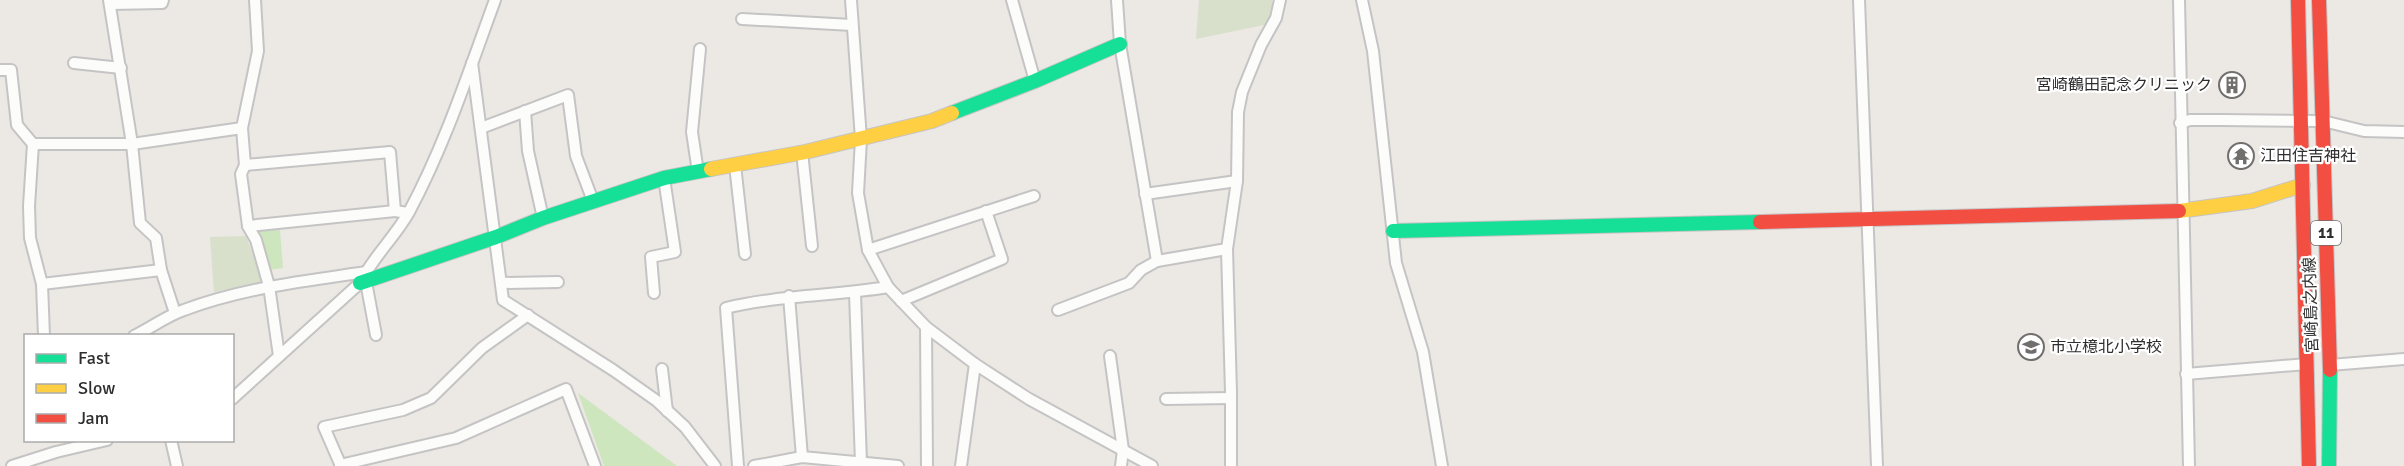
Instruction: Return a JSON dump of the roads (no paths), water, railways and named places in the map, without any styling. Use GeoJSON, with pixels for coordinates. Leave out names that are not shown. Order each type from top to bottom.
{"type":"FeatureCollection","features":[{"type":"Feature","properties":{"kind":"street"},"geometry":{"type":"LineString","coordinates":[[163,0],[162,3],[110,2],[132,144],[140,223],[156,238],[161,270],[175,313]]}},
{"type":"Feature","properties":{"kind":"street"},"geometry":{"type":"LineString","coordinates":[[255,0],[258,51],[242,128],[245,165],[241,174],[248,226],[256,240],[269,286],[279,356]]}},
{"type":"Feature","properties":{"kind":"street"},"geometry":{"type":"LineString","coordinates":[[234,397],[364,279],[408,213],[444,137],[495,0]]}},
{"type":"Feature","properties":{"kind":"street"},"geometry":{"type":"LineString","coordinates":[[851,0],[861,139],[858,194],[868,250],[888,287],[926,327],[975,364],[1029,399],[1152,466]]}},
{"type":"Feature","properties":{"kind":"street"},"geometry":{"type":"LineString","coordinates":[[1012,0],[1035,81]]}},
{"type":"Feature","properties":{"kind":"street"},"geometry":{"type":"LineString","coordinates":[[1116,0],[1120,44],[1157,261]]}},
{"type":"Feature","properties":{"kind":"street"},"geometry":{"type":"LineString","coordinates":[[1231,466],[1227,249],[1237,181],[1238,112],[1242,92],[1261,45],[1276,18],[1280,0]]}},
{"type":"Feature","properties":{"kind":"street"},"geometry":{"type":"LineString","coordinates":[[1362,0],[1373,51],[1396,263],[1423,352],[1442,466]]}},
{"type":"Feature","properties":{"kind":"street"},"geometry":{"type":"LineString","coordinates":[[1860,0],[1877,466]]}},
{"type":"Feature","properties":{"kind":"street"},"geometry":{"type":"LineString","coordinates":[[2179,0],[2189,466]]}},
{"type":"Feature","properties":{"kind":"street","name":"宮崎島之内線"},"geometry":{"type":"LineString","coordinates":[[2298,0],[2309,466]]}},
{"type":"Feature","properties":{"kind":"street","name":"宮崎島之内線"},"geometry":{"type":"LineString","coordinates":[[2319,0],[2330,365],[2329,466]]}},
{"type":"Feature","properties":{"kind":"street"},"geometry":{"type":"LineString","coordinates":[[742,19],[852,25]]}},
{"type":"Feature","properties":{"kind":"street"},"geometry":{"type":"LineString","coordinates":[[138,334],[175,313],[269,286],[364,279],[496,237],[543,218],[664,178],[802,152],[932,121],[1035,81],[1120,44]]}},
{"type":"Feature","properties":{"kind":"street"},"geometry":{"type":"LineString","coordinates":[[698,172],[692,132],[700,50]]}},
{"type":"Feature","properties":{"kind":"street"},"geometry":{"type":"LineString","coordinates":[[74,63],[121,68]]}},
{"type":"Feature","properties":{"kind":"street"},"geometry":{"type":"LineString","coordinates":[[472,63],[503,300],[613,370],[667,411],[685,427],[715,466]]}},
{"type":"Feature","properties":{"kind":"street"},"geometry":{"type":"LineString","coordinates":[[0,70],[11,70],[17,125],[33,144],[29,206],[30,238],[42,284],[44,334]]}},
{"type":"Feature","properties":{"kind":"street"},"geometry":{"type":"LineString","coordinates":[[481,128],[568,95],[576,156],[593,201]]}},
{"type":"Feature","properties":{"kind":"street"},"geometry":{"type":"LineString","coordinates":[[525,111],[528,152],[543,218]]}},
{"type":"Feature","properties":{"kind":"street"},"geometry":{"type":"LineString","coordinates":[[2180,123],[2190,120],[2323,121],[2364,131],[2404,132]]}},
{"type":"Feature","properties":{"kind":"street"},"geometry":{"type":"LineString","coordinates":[[33,144],[132,144],[242,128]]}},
{"type":"Feature","properties":{"kind":"street"},"geometry":{"type":"LineString","coordinates":[[245,165],[390,152],[395,211]]}},
{"type":"Feature","properties":{"kind":"street"},"geometry":{"type":"LineString","coordinates":[[802,152],[813,246]]}},
{"type":"Feature","properties":{"kind":"street"},"geometry":{"type":"LineString","coordinates":[[735,165],[745,254]]}},
{"type":"Feature","properties":{"kind":"street"},"geometry":{"type":"LineString","coordinates":[[654,293],[651,257],[675,252],[664,178]]}},
{"type":"Feature","properties":{"kind":"street"},"geometry":{"type":"LineString","coordinates":[[1145,194],[1237,181]]}},
{"type":"Feature","properties":{"kind":"street"},"geometry":{"type":"LineString","coordinates":[[1393,231],[2183,210],[2252,201],[2303,185]]}},
{"type":"Feature","properties":{"kind":"street"},"geometry":{"type":"LineString","coordinates":[[868,250],[1034,196]]}},
{"type":"Feature","properties":{"kind":"street"},"geometry":{"type":"LineString","coordinates":[[248,226],[395,211],[408,213]]}},
{"type":"Feature","properties":{"kind":"street"},"geometry":{"type":"LineString","coordinates":[[901,301],[1002,258],[986,211]]}},
{"type":"Feature","properties":{"kind":"street"},"geometry":{"type":"LineString","coordinates":[[1058,310],[1129,283],[1141,270],[1157,261],[1227,249]]}},
{"type":"Feature","properties":{"kind":"street"},"geometry":{"type":"LineString","coordinates":[[42,284],[161,270]]}},
{"type":"Feature","properties":{"kind":"street"},"geometry":{"type":"LineString","coordinates":[[364,279],[376,335]]}},
{"type":"Feature","properties":{"kind":"street"},"geometry":{"type":"LineString","coordinates":[[501,283],[558,282]]}},
{"type":"Feature","properties":{"kind":"street"},"geometry":{"type":"LineString","coordinates":[[738,466],[726,308],[789,296],[855,293],[888,287]]}},
{"type":"Feature","properties":{"kind":"street"},"geometry":{"type":"LineString","coordinates":[[855,293],[861,463]]}},
{"type":"Feature","properties":{"kind":"street"},"geometry":{"type":"LineString","coordinates":[[789,296],[802,457]]}},
{"type":"Feature","properties":{"kind":"street"},"geometry":{"type":"LineString","coordinates":[[528,315],[482,348],[430,398],[403,410],[324,427],[340,465],[456,438],[566,389],[595,466]]}},
{"type":"Feature","properties":{"kind":"street"},"geometry":{"type":"LineString","coordinates":[[926,327],[927,466]]}},
{"type":"Feature","properties":{"kind":"street"},"geometry":{"type":"LineString","coordinates":[[1110,356],[1123,450],[1121,466]]}},
{"type":"Feature","properties":{"kind":"street"},"geometry":{"type":"LineString","coordinates":[[2330,365],[2404,359]]}},
{"type":"Feature","properties":{"kind":"street"},"geometry":{"type":"LineString","coordinates":[[962,466],[975,364]]}},
{"type":"Feature","properties":{"kind":"street"},"geometry":{"type":"LineString","coordinates":[[2186,374],[2307,364]]}},
{"type":"Feature","properties":{"kind":"street"},"geometry":{"type":"LineString","coordinates":[[662,369],[667,411]]}},
{"type":"Feature","properties":{"kind":"street"},"geometry":{"type":"LineString","coordinates":[[1166,399],[1231,398]]}},
{"type":"Feature","properties":{"kind":"street"},"geometry":{"type":"LineString","coordinates":[[12,466],[56,446],[97,442]]}},
{"type":"Feature","properties":{"kind":"street"},"geometry":{"type":"LineString","coordinates":[[171,442],[177,466]]}},
{"type":"Feature","properties":{"kind":"street"},"geometry":{"type":"LineString","coordinates":[[754,466],[802,457],[898,466]]}},
{"type":"Feature","properties":{"kind":"place","name":"宮崎鶴田記念クリニック"},"geometry":{"type":"Point","coordinates":[2232,85]}},
{"type":"Feature","properties":{"kind":"place","name":"江田住吉神社"},"geometry":{"type":"Point","coordinates":[2241,156]}},
{"type":"Feature","properties":{"kind":"place","name":"市立檍北小学校"},"geometry":{"type":"Point","coordinates":[2031,347]}}]}
